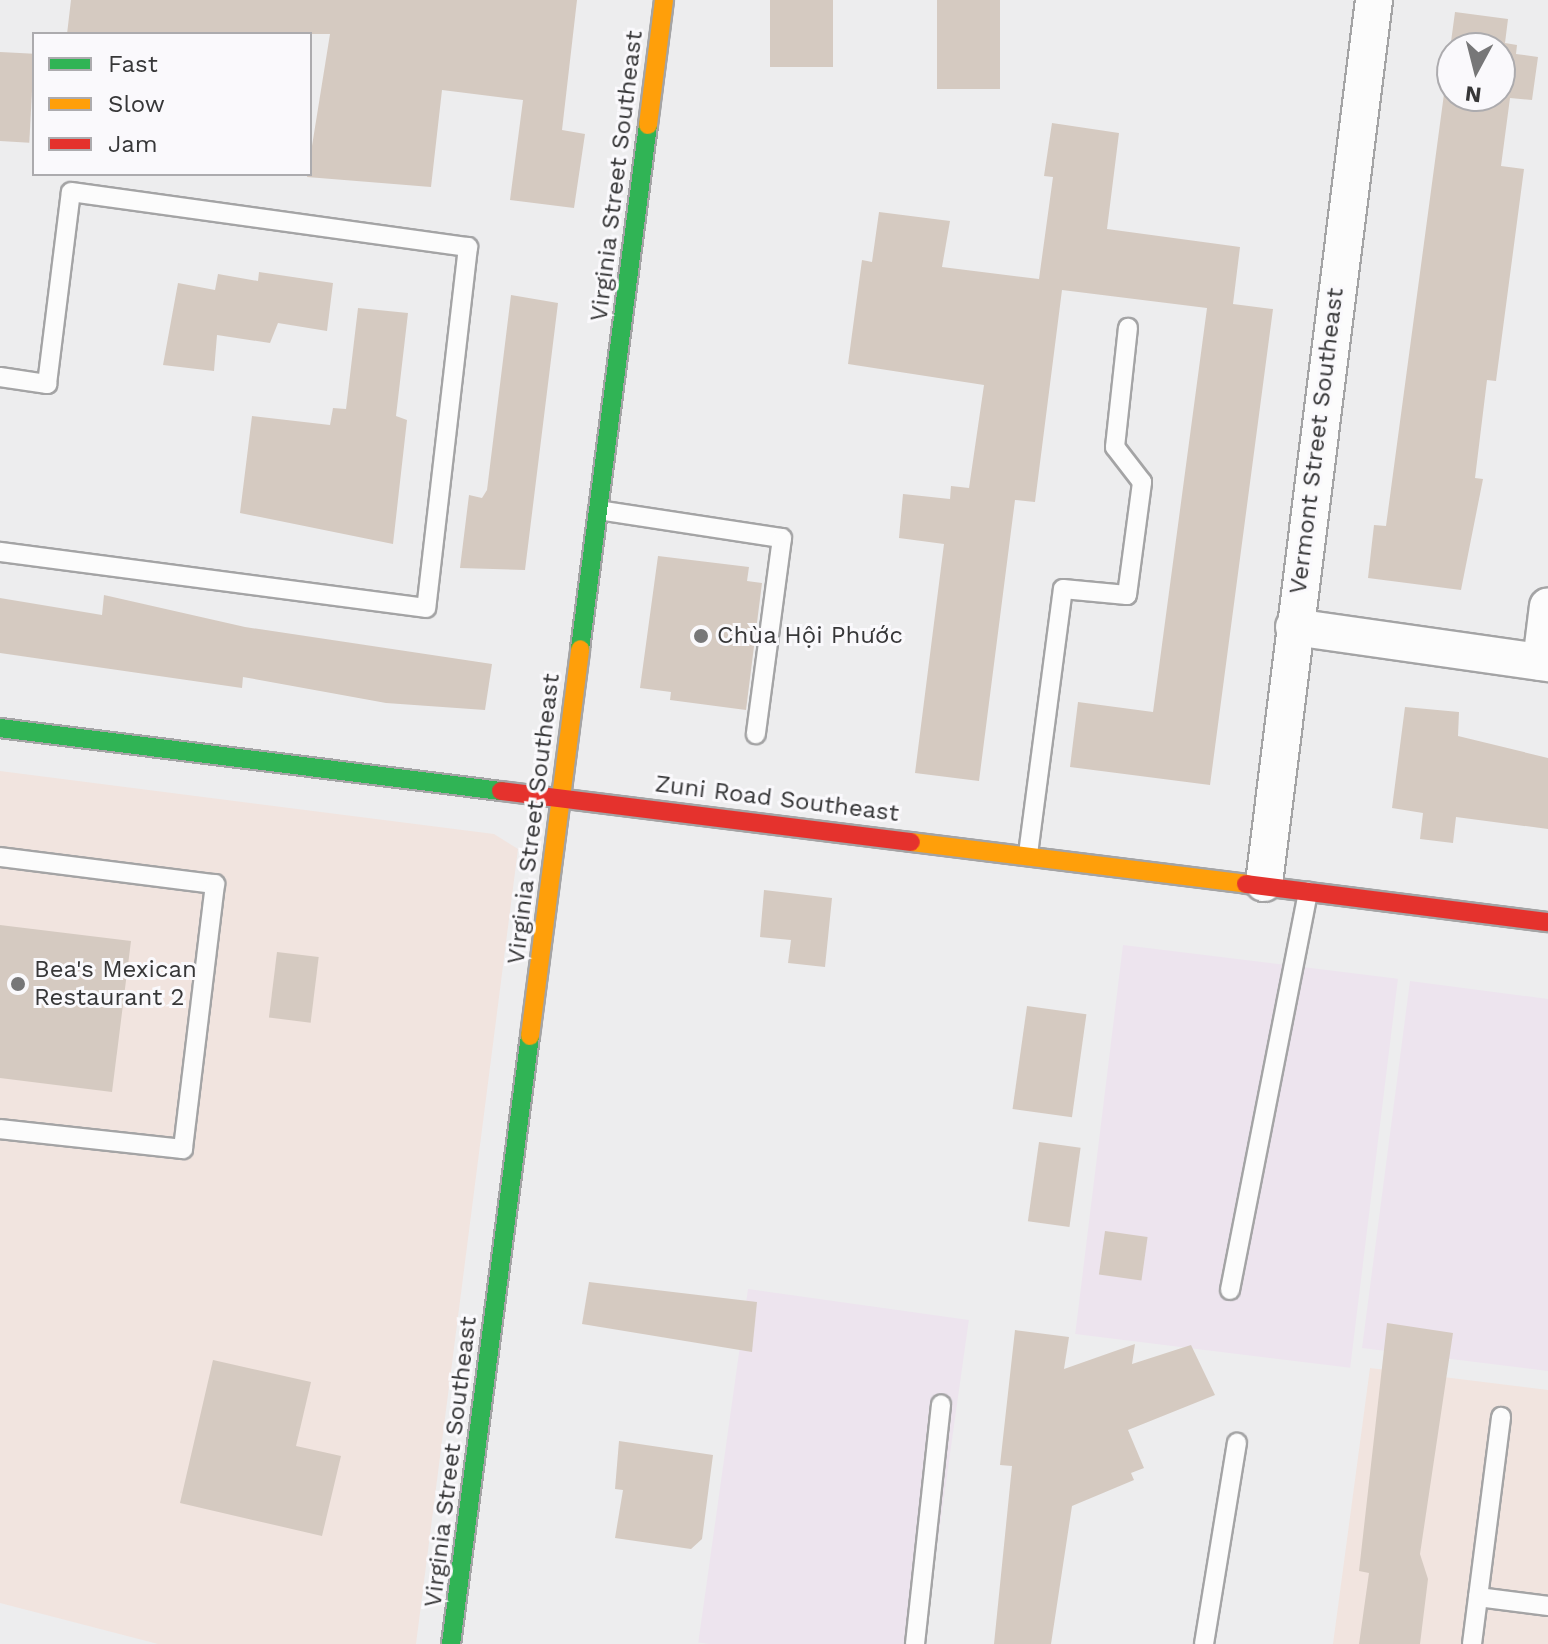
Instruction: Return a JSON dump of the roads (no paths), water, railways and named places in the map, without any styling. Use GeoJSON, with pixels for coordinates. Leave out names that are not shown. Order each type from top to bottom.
{"type":"FeatureCollection","features":[{"type":"Feature","properties":{"kind":"street","name":"Virginia Street Southeast"},"geometry":{"type":"LineString","coordinates":[[451,1644],[664,0]]}},
{"type":"Feature","properties":{"kind":"street","name":"Vermont Street Southeast"},"geometry":{"type":"LineString","coordinates":[[1264,883],[1374,0]]}},
{"type":"Feature","properties":{"kind":"street"},"geometry":{"type":"LineString","coordinates":[[1294,627],[1545,662],[1548,606]]}},
{"type":"Feature","properties":{"kind":"street","name":"Zuni Road Southeast"},"geometry":{"type":"LineString","coordinates":[[0,728],[1264,883],[1548,922]]}},
{"type":"Feature","properties":{"kind":"lane"},"geometry":{"type":"LineString","coordinates":[[0,377],[47,384],[71,192],[468,247],[426,608],[0,552]]}},
{"type":"Feature","properties":{"kind":"lane"},"geometry":{"type":"LineString","coordinates":[[1028,854],[1063,589],[1127,595],[1142,482],[1115,447],[1128,328]]}},
{"type":"Feature","properties":{"kind":"lane"},"geometry":{"type":"LineString","coordinates":[[598,510],[782,538],[756,734]]}},
{"type":"Feature","properties":{"kind":"lane"},"geometry":{"type":"LineString","coordinates":[[0,857],[215,884],[183,1149],[0,1129]]}},
{"type":"Feature","properties":{"kind":"lane"},"geometry":{"type":"LineString","coordinates":[[1230,1290],[1309,889]]}},
{"type":"Feature","properties":{"kind":"lane"},"geometry":{"type":"LineString","coordinates":[[915,1644],[941,1404]]}},
{"type":"Feature","properties":{"kind":"lane"},"geometry":{"type":"LineString","coordinates":[[1472,1644],[1501,1417]]}},
{"type":"Feature","properties":{"kind":"lane"},"geometry":{"type":"LineString","coordinates":[[1204,1644],[1237,1443]]}},
{"type":"Feature","properties":{"kind":"lane"},"geometry":{"type":"LineString","coordinates":[[1478,1597],[1548,1606]]}},
{"type":"Feature","properties":{"kind":"place","name":"Chùa Hội Phước"},"geometry":{"type":"Point","coordinates":[701,636]}},
{"type":"Feature","properties":{"kind":"place","name":"Bea's Mexican Restaurant 2"},"geometry":{"type":"Point","coordinates":[18,984]}}]}
